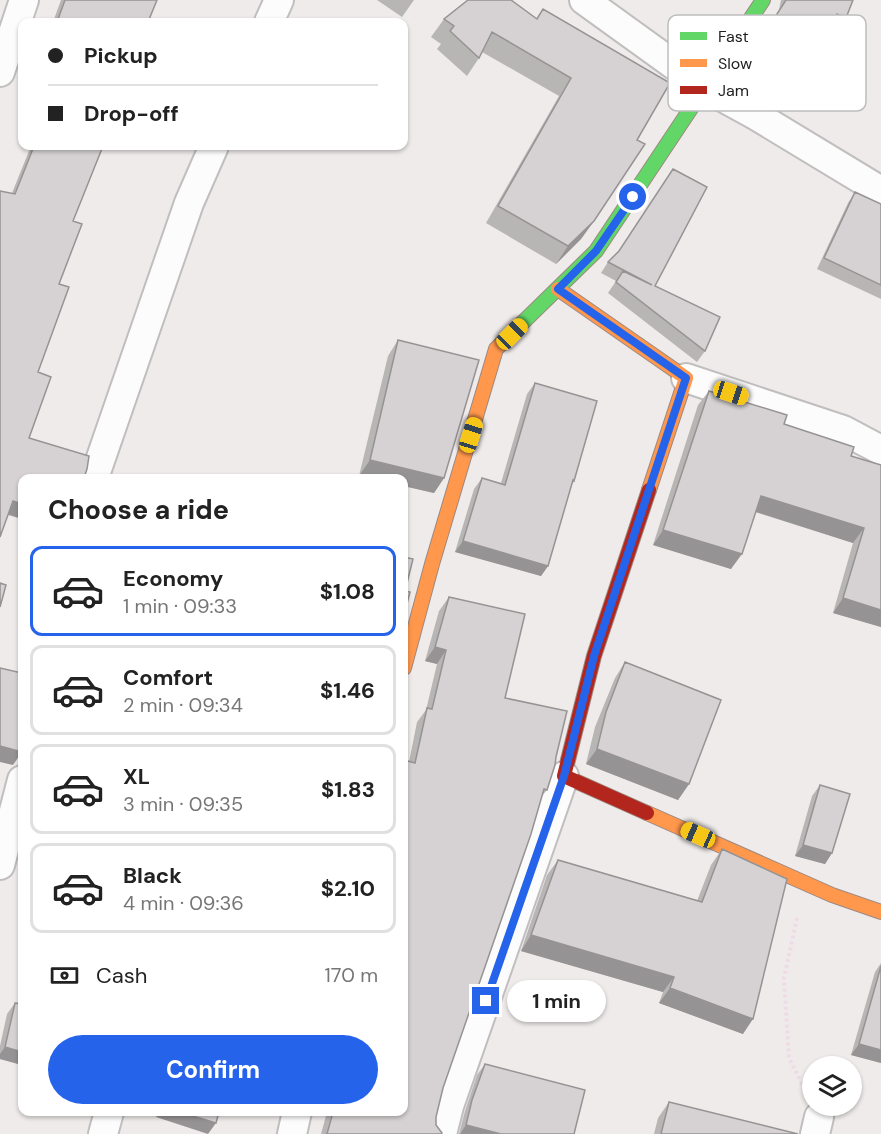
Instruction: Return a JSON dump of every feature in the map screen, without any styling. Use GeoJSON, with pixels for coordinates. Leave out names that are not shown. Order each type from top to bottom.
{"type":"FeatureCollection","features":[{"type":"Feature","properties":{"kind":"street"},"geometry":{"type":"LineString","coordinates":[[0,72],[24,0]]}},
{"type":"Feature","properties":{"kind":"street"},"geometry":{"type":"LineString","coordinates":[[271,18],[279,0]]}},
{"type":"Feature","properties":{"kind":"street"},"geometry":{"type":"LineString","coordinates":[[584,0],[668,61]]}},
{"type":"Feature","properties":{"kind":"street"},"geometry":{"type":"LineString","coordinates":[[753,15],[763,0]]}},
{"type":"Feature","properties":{"kind":"street"},"geometry":{"type":"LineString","coordinates":[[408,653],[496,349],[596,251],[690,111]]}},
{"type":"Feature","properties":{"kind":"street"},"geometry":{"type":"LineString","coordinates":[[747,111],[881,191]]}},
{"type":"Feature","properties":{"kind":"street"},"geometry":{"type":"LineString","coordinates":[[95,474],[189,203],[212,150]]}},
{"type":"Feature","properties":{"kind":"street"},"geometry":{"type":"LineString","coordinates":[[558,289],[686,378],[843,430],[881,450]]}},
{"type":"Feature","properties":{"kind":"street"},"geometry":{"type":"LineString","coordinates":[[442,1134],[453,1095],[564,776],[594,656],[686,378]]}},
{"type":"Feature","properties":{"kind":"street"},"geometry":{"type":"LineString","coordinates":[[564,776],[832,895],[881,912]]}},
{"type":"Feature","properties":{"kind":"street"},"geometry":{"type":"LineString","coordinates":[[0,865],[18,795]]}},
{"type":"Feature","properties":{"kind":"street"},"geometry":{"type":"LineString","coordinates":[[103,1134],[108,1116]]}},
{"type":"Feature","properties":{"kind":"street"},"geometry":{"type":"LineString","coordinates":[[292,1134],[296,1116]]}},
{"type":"Feature","properties":{"kind":"path"},"geometry":{"type":"LineString","coordinates":[[802,1088],[789,1058],[784,978],[804,882]]}},
{"type":"Feature","properties":{"kind":"building"},"geometry":{"type":"Polygon","coordinates":[[[65,0],[157,0],[150,18],[58,18],[65,0]]]}},
{"type":"Feature","properties":{"kind":"building"},"geometry":{"type":"Polygon","coordinates":[[[468,0],[511,0],[537,19],[543,9],[668,82],[668,86],[637,140],[645,144],[594,221],[568,246],[498,206],[571,78],[492,32],[479,58],[450,31],[454,26],[444,19],[468,0]]]}},
{"type":"Feature","properties":{"kind":"building"},"geometry":{"type":"Polygon","coordinates":[[[786,0],[853,0],[847,15],[776,15],[786,0]]]}},
{"type":"Feature","properties":{"kind":"building"},"geometry":{"type":"Polygon","coordinates":[[[32,150],[101,150],[73,221],[82,224],[59,284],[69,287],[38,372],[51,377],[29,438],[89,456],[87,469],[85,474],[18,474],[18,503],[13,501],[0,537],[0,191],[15,194],[32,150]]]}},
{"type":"Feature","properties":{"kind":"building"},"geometry":{"type":"Polygon","coordinates":[[[673,169],[707,187],[655,286],[720,317],[705,351],[616,282],[623,271],[652,285],[608,262],[619,251],[673,169]]]}},
{"type":"Feature","properties":{"kind":"building"},"geometry":{"type":"Polygon","coordinates":[[[855,192],[881,204],[881,285],[824,258],[855,192]]]}},
{"type":"Feature","properties":{"kind":"building"},"geometry":{"type":"Polygon","coordinates":[[[398,340],[479,360],[444,478],[370,460],[398,340]]]}},
{"type":"Feature","properties":{"kind":"building"},"geometry":{"type":"Polygon","coordinates":[[[535,383],[597,401],[548,566],[463,541],[482,478],[505,485],[535,383]]]}},
{"type":"Feature","properties":{"kind":"building"},"geometry":{"type":"Polygon","coordinates":[[[709,391],[787,415],[784,424],[854,447],[851,456],[881,465],[881,610],[843,598],[864,528],[761,496],[742,554],[663,530],[709,391]]]}},
{"type":"Feature","properties":{"kind":"building"},"geometry":{"type":"Polygon","coordinates":[[[408,558],[413,559],[408,579],[408,558]]]}},
{"type":"Feature","properties":{"kind":"building"},"geometry":{"type":"Polygon","coordinates":[[[0,583],[6,585],[0,607],[0,583]]]}},
{"type":"Feature","properties":{"kind":"building"},"geometry":{"type":"Polygon","coordinates":[[[449,597],[525,614],[505,698],[567,711],[547,790],[544,789],[531,834],[443,1088],[436,1117],[436,1125],[442,1133],[327,1134],[332,1116],[408,1116],[408,761],[415,763],[427,708],[432,709],[446,650],[435,647],[449,597]]]}},
{"type":"Feature","properties":{"kind":"building"},"geometry":{"type":"Polygon","coordinates":[[[625,662],[721,700],[689,784],[597,749],[606,712],[625,662]]]}},
{"type":"Feature","properties":{"kind":"building"},"geometry":{"type":"Polygon","coordinates":[[[0,668],[18,672],[18,751],[0,746],[0,668]]]}},
{"type":"Feature","properties":{"kind":"building"},"geometry":{"type":"Polygon","coordinates":[[[820,785],[850,794],[832,853],[803,845],[820,785]]]}},
{"type":"Feature","properties":{"kind":"building"},"geometry":{"type":"Polygon","coordinates":[[[722,849],[787,879],[753,1019],[670,988],[674,977],[531,935],[558,860],[702,902],[722,849]]]}},
{"type":"Feature","properties":{"kind":"building"},"geometry":{"type":"Polygon","coordinates":[[[881,966],[881,1050],[859,1044],[881,966]]]}},
{"type":"Feature","properties":{"kind":"building"},"geometry":{"type":"Polygon","coordinates":[[[15,1003],[18,1003],[18,1051],[5,1047],[15,1003]]]}},
{"type":"Feature","properties":{"kind":"building"},"geometry":{"type":"Polygon","coordinates":[[[485,1064],[585,1090],[574,1134],[501,1134],[466,1125],[485,1064]]]}},
{"type":"Feature","properties":{"kind":"building"},"geometry":{"type":"Polygon","coordinates":[[[669,1102],[798,1134],[661,1134],[669,1102]]]}},
{"type":"Feature","properties":{"kind":"building"},"geometry":{"type":"Polygon","coordinates":[[[193,1116],[218,1116],[216,1123],[193,1116]]]}},
{"type":"Feature","properties":{"kind":"traffic: fast"},"geometry":{"type":"LineString","coordinates":[[753,15],[763,0]]}},
{"type":"Feature","properties":{"kind":"traffic: fast"},"geometry":{"type":"LineString","coordinates":[[514,331],[596,251],[689,111]]}},
{"type":"Feature","properties":{"kind":"traffic: slow"},"geometry":{"type":"LineString","coordinates":[[558,289],[686,378],[649,490]]}},
{"type":"Feature","properties":{"kind":"traffic: slow"},"geometry":{"type":"LineString","coordinates":[[408,653],[496,349],[514,331]]}},
{"type":"Feature","properties":{"kind":"traffic: slow"},"geometry":{"type":"LineString","coordinates":[[647,813],[832,895],[881,912]]}},
{"type":"Feature","properties":{"kind":"traffic: jam"},"geometry":{"type":"LineString","coordinates":[[647,813],[564,776],[594,656],[649,490]]}},
{"type":"Feature","properties":{"kind":"route"},"geometry":{"type":"LineString","coordinates":[[486,1001],[564,776],[594,656],[686,378],[558,289],[596,251],[633,197]]}}]}
